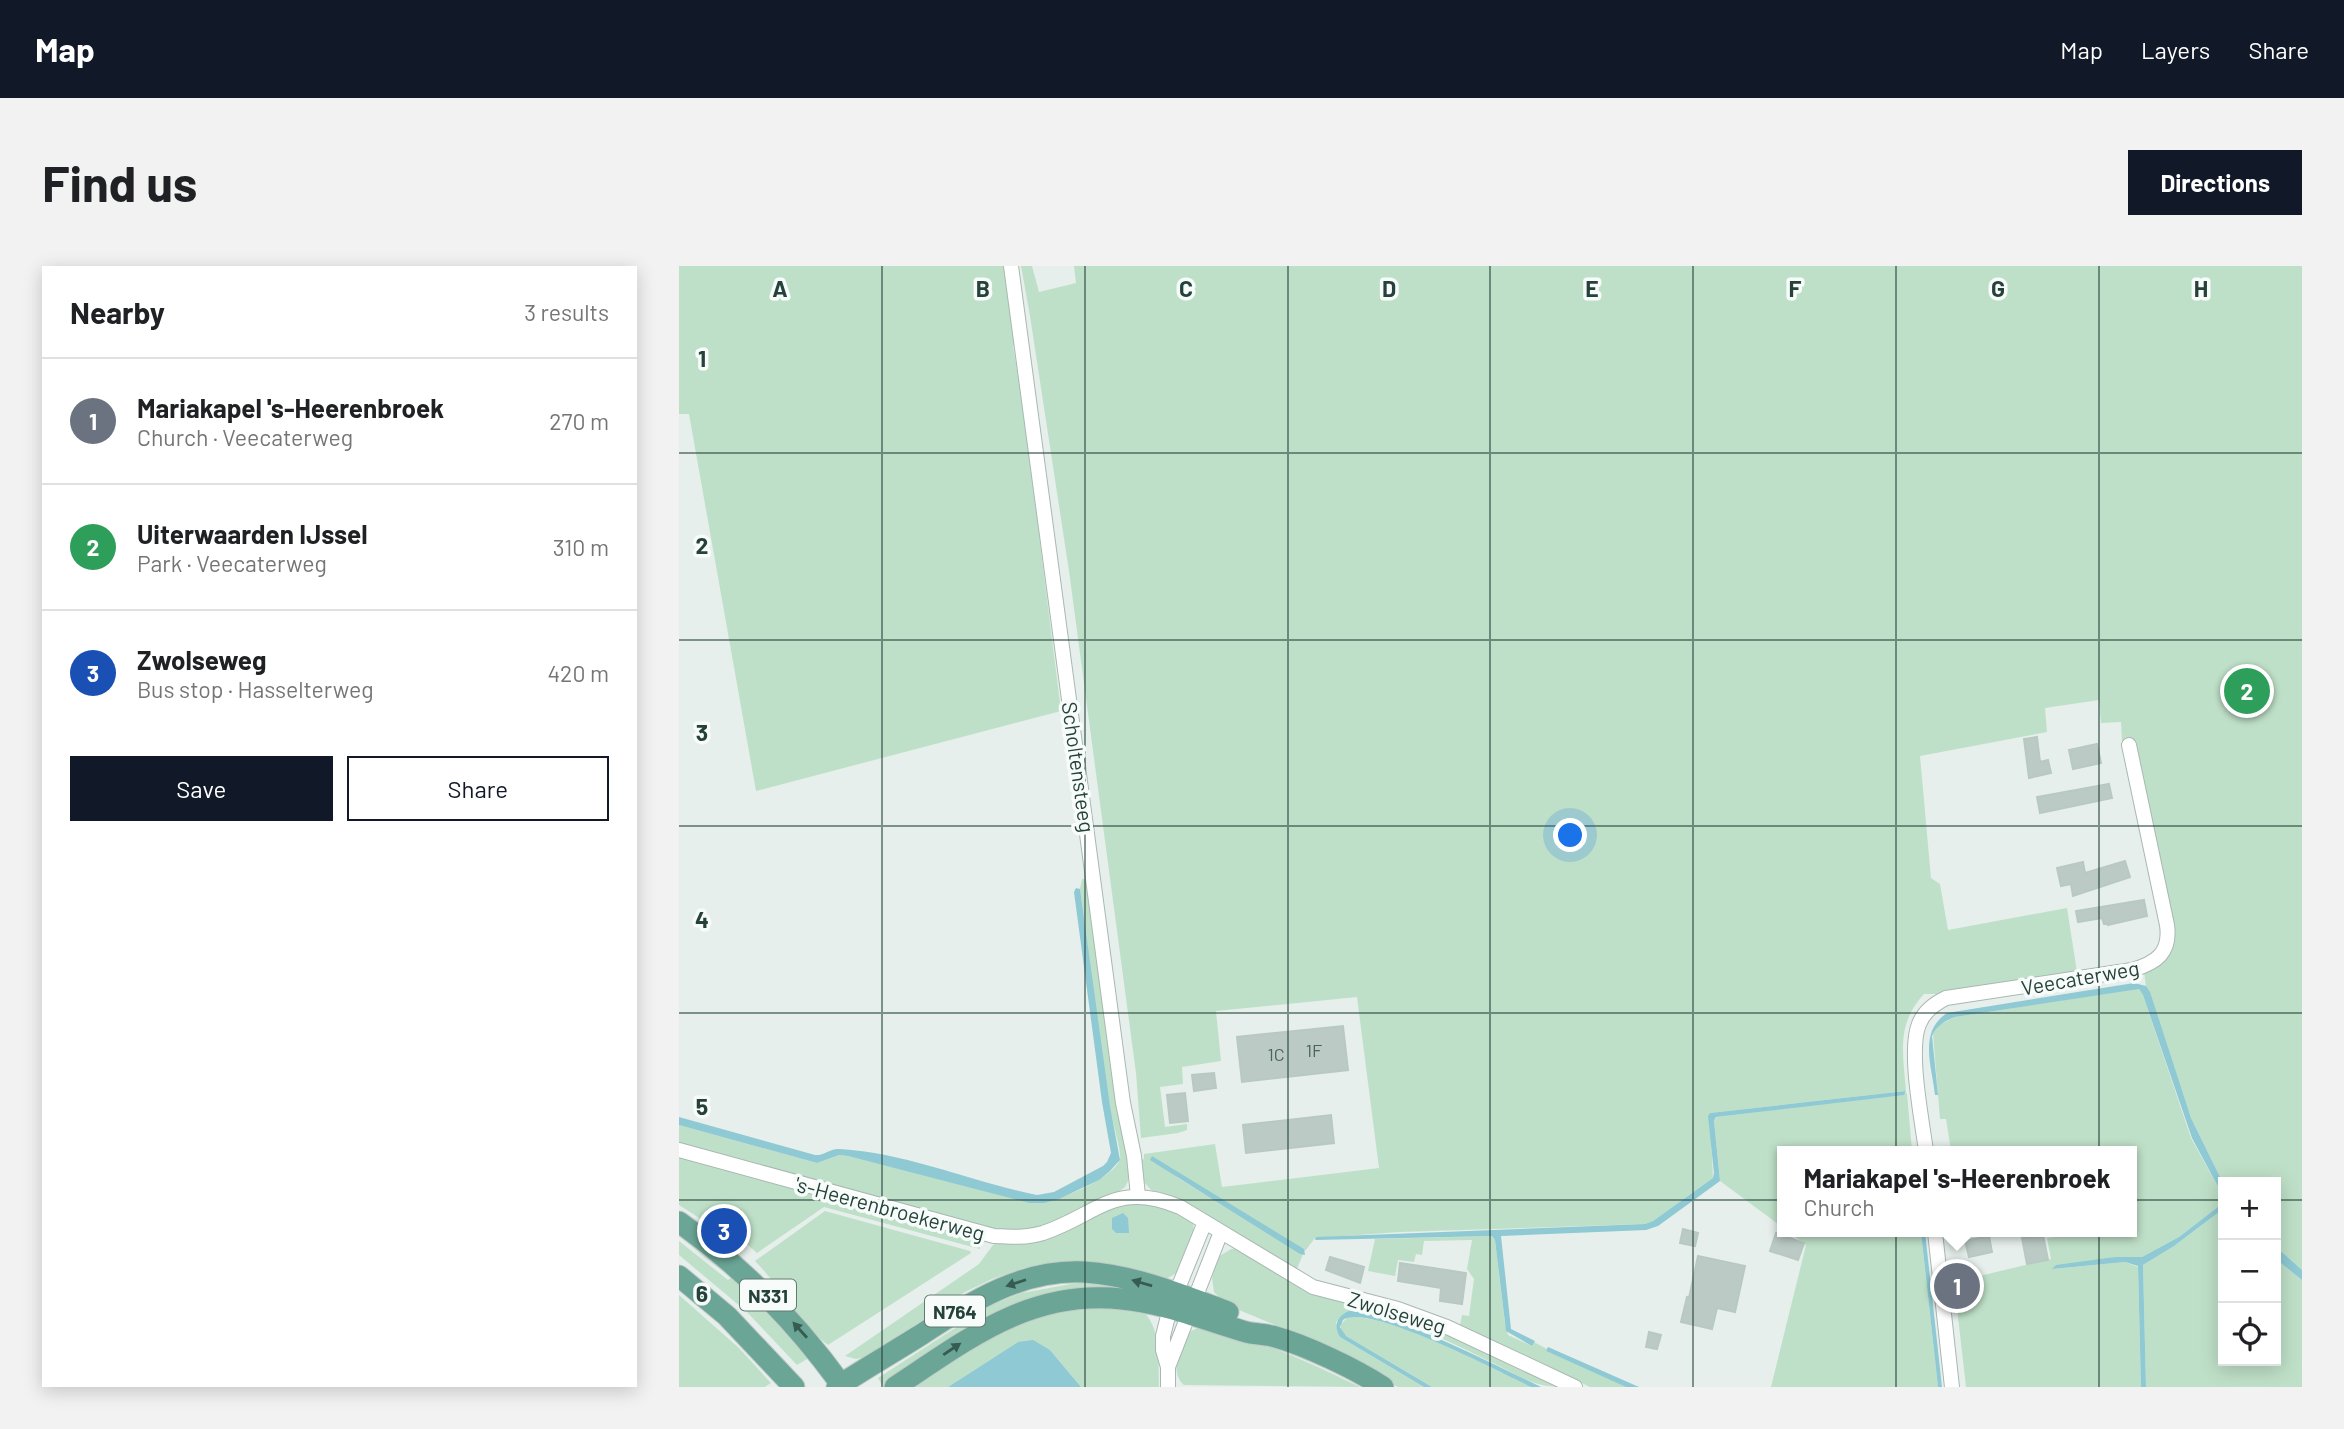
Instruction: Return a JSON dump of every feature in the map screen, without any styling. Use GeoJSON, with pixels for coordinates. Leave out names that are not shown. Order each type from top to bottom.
{"type":"FeatureCollection","features":[{"type":"Feature","properties":{"kind":"main road","name":"N331"},"geometry":{"type":"LineString","coordinates":[[679,1222],[708,1242],[766,1293],[808,1339],[840,1386]]}},
{"type":"Feature","properties":{"kind":"main road","name":"N764"},"geometry":{"type":"LineString","coordinates":[[840,1386],[981,1296],[1028,1279],[1083,1272],[1124,1278],[1183,1303],[1255,1322],[1272,1336],[1329,1359],[1383,1387]]}},
{"type":"Feature","properties":{"kind":"main road","name":"N331"},"geometry":{"type":"LineString","coordinates":[[679,1276],[727,1316],[794,1387]]}},
{"type":"Feature","properties":{"kind":"main road","name":"N764"},"geometry":{"type":"LineString","coordinates":[[895,1387],[992,1324],[1041,1305],[1094,1297],[1183,1303]]}},
{"type":"Feature","properties":{"kind":"street","name":"Scholtensteeg"},"geometry":{"type":"LineString","coordinates":[[1011,266],[1138,1196]]}},
{"type":"Feature","properties":{"kind":"street","name":"Veecaterweg"},"geometry":{"type":"LineString","coordinates":[[1925,1146],[1915,1035],[1919,1022],[1933,1005],[1947,998],[2131,970],[2154,963],[2166,949],[2167,925],[2129,745]]}},
{"type":"Feature","properties":{"kind":"street","name":"'s-Heerenbroekerweg"},"geometry":{"type":"LineString","coordinates":[[679,1150],[988,1236],[1018,1237],[1042,1233],[1093,1208],[1138,1196]]}},
{"type":"Feature","properties":{"kind":"street"},"geometry":{"type":"LineString","coordinates":[[1138,1196],[1170,1203],[1221,1232],[1163,1336],[1163,1350],[1168,1367]]}},
{"type":"Feature","properties":{"kind":"street"},"geometry":{"type":"LineString","coordinates":[[1168,1387],[1168,1367],[1205,1222]]}},
{"type":"Feature","properties":{"kind":"street","name":"Zwolseweg"},"geometry":{"type":"LineString","coordinates":[[1221,1232],[1313,1287],[1398,1309],[1447,1326],[1575,1387]]}},
{"type":"Feature","properties":{"kind":"street"},"geometry":{"type":"LineString","coordinates":[[1936,1237],[1952,1387]]}},
{"type":"Feature","properties":{"kind":"green space"},"geometry":{"type":"Polygon","coordinates":[[[679,266],[1007,266],[1018,344],[1013,346],[1061,711],[756,791],[689,414],[679,414],[679,266]]]}},
{"type":"Feature","properties":{"kind":"green space"},"geometry":{"type":"Polygon","coordinates":[[[1021,266],[1032,266],[1039,292],[1076,283],[1074,266],[2302,266],[2302,1270],[2281,1251],[2281,1177],[2220,1177],[2191,1118],[2146,986],[2144,972],[2167,956],[2131,741],[2122,742],[2121,722],[2101,723],[2099,700],[2045,708],[2047,732],[1920,756],[1931,878],[1940,884],[1948,930],[2067,908],[2077,972],[1945,994],[1924,994],[1915,1005],[1905,1028],[1903,1052],[1906,1091],[1710,1113],[1713,1178],[1645,1224],[1400,1232],[1315,1238],[1305,1251],[1152,1157],[1178,1178],[1303,1254],[1297,1269],[1293,1270],[1151,1190],[1144,1182],[1139,1160],[1144,1159],[1144,1154],[1215,1144],[1222,1187],[1379,1168],[1357,997],[1216,1011],[1221,1061],[1182,1067],[1183,1084],[1160,1087],[1165,1127],[1187,1124],[1187,1130],[1141,1138],[1136,1073],[1069,571],[1021,266]]]}},
{"type":"Feature","properties":{"kind":"green space"},"geometry":{"type":"Polygon","coordinates":[[[1082,879],[1089,880],[1130,1177],[1125,1187],[1117,1193],[1095,1200],[1047,1225],[1021,1231],[999,1231],[679,1144],[679,1125],[817,1163],[839,1155],[848,1156],[1037,1203],[1070,1194],[1107,1174],[1116,1166],[1120,1155],[1098,1025],[1080,889],[1082,879]]]}},
{"type":"Feature","properties":{"kind":"green space"},"geometry":{"type":"Polygon","coordinates":[[[2135,989],[2139,989],[2143,995],[2191,1138],[2218,1187],[2218,1207],[2179,1237],[2142,1257],[2115,1257],[2052,1269],[2125,1262],[2138,1267],[2141,1387],[1966,1387],[1954,1282],[2051,1259],[2047,1238],[2137,1237],[2137,1146],[1950,1146],[1946,1119],[1940,1119],[1933,1034],[1939,1025],[1955,1017],[2135,989]]]}},
{"type":"Feature","properties":{"kind":"green space"},"geometry":{"type":"Polygon","coordinates":[[[1907,1093],[1912,1146],[1777,1146],[1777,1223],[1720,1181],[1714,1121],[1717,1117],[1907,1093]]]}},
{"type":"Feature","properties":{"kind":"green space"},"geometry":{"type":"Polygon","coordinates":[[[679,1156],[974,1237],[979,1242],[980,1249],[824,1207],[757,1253],[724,1224],[718,1230],[679,1205],[679,1156]]]}},
{"type":"Feature","properties":{"kind":"green space"},"geometry":{"type":"Polygon","coordinates":[[[1130,1203],[1172,1210],[1192,1222],[1191,1246],[1174,1275],[1161,1280],[1055,1263],[1024,1268],[965,1292],[868,1356],[856,1359],[845,1356],[979,1264],[993,1245],[1130,1203]]]}},
{"type":"Feature","properties":{"kind":"green space"},"geometry":{"type":"Polygon","coordinates":[[[825,1211],[971,1253],[828,1345],[809,1327],[755,1261],[825,1211]]]}},
{"type":"Feature","properties":{"kind":"green space"},"geometry":{"type":"Polygon","coordinates":[[[2218,1213],[2218,1366],[2281,1366],[2281,1263],[2302,1280],[2302,1387],[2146,1387],[2143,1265],[2174,1246],[2218,1213]]]}},
{"type":"Feature","properties":{"kind":"green space"},"geometry":{"type":"Polygon","coordinates":[[[679,1230],[704,1249],[812,1356],[797,1365],[747,1312],[679,1255],[679,1241],[728,1280],[731,1278],[679,1236],[679,1230]]]}},
{"type":"Feature","properties":{"kind":"green space"},"geometry":{"type":"Polygon","coordinates":[[[1492,1236],[1495,1240],[1508,1335],[1532,1346],[1534,1342],[1547,1349],[1546,1351],[1627,1387],[1590,1387],[1460,1325],[1462,1315],[1469,1316],[1474,1279],[1467,1269],[1472,1240],[1424,1241],[1422,1255],[1416,1254],[1414,1262],[1398,1260],[1395,1276],[1368,1271],[1375,1239],[1492,1236]]]}},
{"type":"Feature","properties":{"kind":"green space"},"geometry":{"type":"Polygon","coordinates":[[[1796,1237],[1922,1237],[1938,1387],[1771,1387],[1806,1245],[1796,1237]]]}},
{"type":"Feature","properties":{"kind":"green space"},"geometry":{"type":"Polygon","coordinates":[[[1231,1249],[1240,1249],[1367,1306],[1433,1327],[1561,1387],[1541,1385],[1525,1379],[1459,1346],[1402,1322],[1365,1312],[1349,1311],[1336,1322],[1340,1337],[1424,1387],[1398,1387],[1292,1332],[1227,1305],[1214,1292],[1212,1278],[1218,1257],[1231,1249]]]}},
{"type":"Feature","properties":{"kind":"green space"},"geometry":{"type":"Polygon","coordinates":[[[1082,1282],[1150,1290],[1065,1297],[889,1387],[883,1387],[878,1378],[989,1306],[1022,1293],[1082,1282]]]}},
{"type":"Feature","properties":{"kind":"green space"},"geometry":{"type":"Polygon","coordinates":[[[679,1295],[739,1348],[771,1383],[765,1387],[679,1387],[679,1295]]]}},
{"type":"Feature","properties":{"kind":"green space"},"geometry":{"type":"Polygon","coordinates":[[[1078,1303],[1144,1312],[1156,1337],[1159,1387],[1081,1387],[1050,1350],[1018,1342],[948,1387],[907,1387],[976,1339],[1078,1303]]]}},
{"type":"Feature","properties":{"kind":"green space"},"geometry":{"type":"Polygon","coordinates":[[[1349,1316],[1394,1325],[1418,1334],[1531,1387],[1432,1387],[1346,1336],[1341,1331],[1341,1324],[1349,1316]]]}},
{"type":"Feature","properties":{"kind":"green space"},"geometry":{"type":"Polygon","coordinates":[[[1203,1326],[1283,1352],[1360,1387],[1184,1385],[1177,1374],[1178,1354],[1187,1335],[1203,1326]]]}},
{"type":"Feature","properties":{"kind":"water"},"geometry":{"type":"Polygon","coordinates":[[[1076,888],[1080,889],[1120,1160],[1099,1180],[1059,1199],[1030,1203],[848,1156],[839,1155],[817,1163],[679,1125],[679,1117],[815,1155],[840,1149],[890,1156],[1037,1195],[1054,1192],[1103,1166],[1111,1153],[1074,892],[1076,888]]]}},
{"type":"Feature","properties":{"kind":"water"},"geometry":{"type":"Polygon","coordinates":[[[2134,983],[2146,986],[2191,1118],[2220,1177],[2218,1187],[2192,1138],[2139,989],[1948,1020],[1939,1026],[1932,1036],[1938,1095],[1935,1095],[1930,1040],[1932,1030],[1947,1013],[2134,983]]]}},
{"type":"Feature","properties":{"kind":"water"},"geometry":{"type":"Polygon","coordinates":[[[1906,1091],[1904,1095],[1716,1117],[1714,1121],[1720,1181],[1658,1226],[1646,1230],[1501,1236],[1511,1329],[1535,1341],[1532,1346],[1506,1331],[1495,1240],[1492,1236],[1315,1240],[1316,1237],[1645,1224],[1713,1178],[1708,1116],[1710,1113],[1906,1091]]]}},
{"type":"Feature","properties":{"kind":"water"},"geometry":{"type":"Polygon","coordinates":[[[1152,1156],[1304,1249],[1305,1255],[1150,1160],[1152,1156]]]}},
{"type":"Feature","properties":{"kind":"water"},"geometry":{"type":"Polygon","coordinates":[[[2218,1207],[2218,1213],[2174,1246],[2143,1265],[2146,1387],[2141,1387],[2138,1266],[2125,1262],[2052,1269],[2056,1265],[2115,1257],[2142,1257],[2179,1237],[2218,1207]]]}},
{"type":"Feature","properties":{"kind":"water"},"geometry":{"type":"Polygon","coordinates":[[[1123,1213],[1128,1218],[1129,1233],[1116,1233],[1112,1229],[1112,1218],[1123,1213]]]}},
{"type":"Feature","properties":{"kind":"water"},"geometry":{"type":"Polygon","coordinates":[[[1922,1237],[1926,1237],[1942,1387],[1938,1387],[1922,1237]]]}},
{"type":"Feature","properties":{"kind":"water"},"geometry":{"type":"Polygon","coordinates":[[[2281,1251],[2302,1270],[2302,1280],[2281,1263],[2281,1251]]]}},
{"type":"Feature","properties":{"kind":"water"},"geometry":{"type":"Polygon","coordinates":[[[1349,1311],[1378,1316],[1424,1333],[1541,1387],[1531,1387],[1405,1330],[1357,1317],[1343,1320],[1340,1327],[1346,1336],[1432,1387],[1424,1387],[1340,1337],[1337,1322],[1349,1311]]]}},
{"type":"Feature","properties":{"kind":"water"},"geometry":{"type":"Polygon","coordinates":[[[1033,1340],[1050,1350],[1081,1387],[948,1387],[1018,1342],[1033,1340]]]}},
{"type":"Feature","properties":{"kind":"water"},"geometry":{"type":"Polygon","coordinates":[[[1548,1347],[1639,1387],[1626,1387],[1546,1351],[1548,1347]]]}},
{"type":"Feature","properties":{"kind":"building"},"geometry":{"type":"Polygon","coordinates":[[[2037,737],[2040,762],[2048,760],[2051,773],[2029,778],[2024,739],[2037,737]]]}},
{"type":"Feature","properties":{"kind":"building"},"geometry":{"type":"Polygon","coordinates":[[[2097,744],[2101,763],[2073,769],[2069,750],[2097,744]]]}},
{"type":"Feature","properties":{"kind":"building"},"geometry":{"type":"Polygon","coordinates":[[[2109,784],[2112,798],[2040,813],[2037,797],[2109,784]]]}},
{"type":"Feature","properties":{"kind":"building"},"geometry":{"type":"Polygon","coordinates":[[[2125,861],[2130,877],[2073,896],[2071,884],[2061,886],[2057,868],[2083,862],[2085,873],[2125,861]]]}},
{"type":"Feature","properties":{"kind":"building"},"geometry":{"type":"Polygon","coordinates":[[[2144,900],[2147,916],[2108,925],[2104,924],[2102,918],[2078,922],[2076,911],[2144,900]]]}},
{"type":"Feature","properties":{"kind":"building"},"geometry":{"type":"Polygon","coordinates":[[[1343,1026],[1348,1070],[1242,1082],[1237,1037],[1343,1026]]]}},
{"type":"Feature","properties":{"kind":"building"},"geometry":{"type":"Polygon","coordinates":[[[1214,1073],[1216,1088],[1194,1091],[1192,1075],[1214,1073]]]}},
{"type":"Feature","properties":{"kind":"building"},"geometry":{"type":"Polygon","coordinates":[[[1185,1093],[1188,1121],[1170,1123],[1167,1095],[1185,1093]]]}},
{"type":"Feature","properties":{"kind":"building"},"geometry":{"type":"Polygon","coordinates":[[[1331,1115],[1334,1143],[1246,1153],[1243,1125],[1331,1115]]]}},
{"type":"Feature","properties":{"kind":"building"},"geometry":{"type":"Polygon","coordinates":[[[1683,1229],[1698,1233],[1695,1246],[1680,1243],[1683,1229]]]}},
{"type":"Feature","properties":{"kind":"building"},"geometry":{"type":"Polygon","coordinates":[[[1776,1233],[1777,1237],[1787,1237],[1804,1243],[1798,1260],[1770,1251],[1776,1233]]]}},
{"type":"Feature","properties":{"kind":"building"},"geometry":{"type":"Polygon","coordinates":[[[1989,1237],[1992,1252],[1969,1257],[1965,1241],[1989,1237]]]}},
{"type":"Feature","properties":{"kind":"building"},"geometry":{"type":"Polygon","coordinates":[[[2043,1237],[2048,1260],[2027,1264],[2022,1238],[2043,1237]]]}},
{"type":"Feature","properties":{"kind":"building"},"geometry":{"type":"Polygon","coordinates":[[[1698,1256],[1745,1266],[1735,1312],[1717,1308],[1712,1329],[1681,1322],[1698,1256]]]}},
{"type":"Feature","properties":{"kind":"building"},"geometry":{"type":"Polygon","coordinates":[[[1330,1257],[1364,1267],[1360,1283],[1326,1270],[1330,1257]]]}},
{"type":"Feature","properties":{"kind":"building"},"geometry":{"type":"Polygon","coordinates":[[[1400,1263],[1466,1273],[1462,1304],[1440,1301],[1441,1288],[1398,1281],[1400,1263]]]}},
{"type":"Feature","properties":{"kind":"building"},"geometry":{"type":"Polygon","coordinates":[[[1649,1332],[1661,1335],[1657,1349],[1646,1347],[1649,1332]]]}},
{"type":"Feature","properties":{"kind":"place","name":"Uiterwaarden IJssel"},"geometry":{"type":"Point","coordinates":[2247,691]}},
{"type":"Feature","properties":{"kind":"place","name":"Zwolseweg"},"geometry":{"type":"Point","coordinates":[724,1231]}},
{"type":"Feature","properties":{"kind":"place","name":"Mariakapel 's-Heerenbroek"},"geometry":{"type":"Point","coordinates":[1957,1286]}}]}
